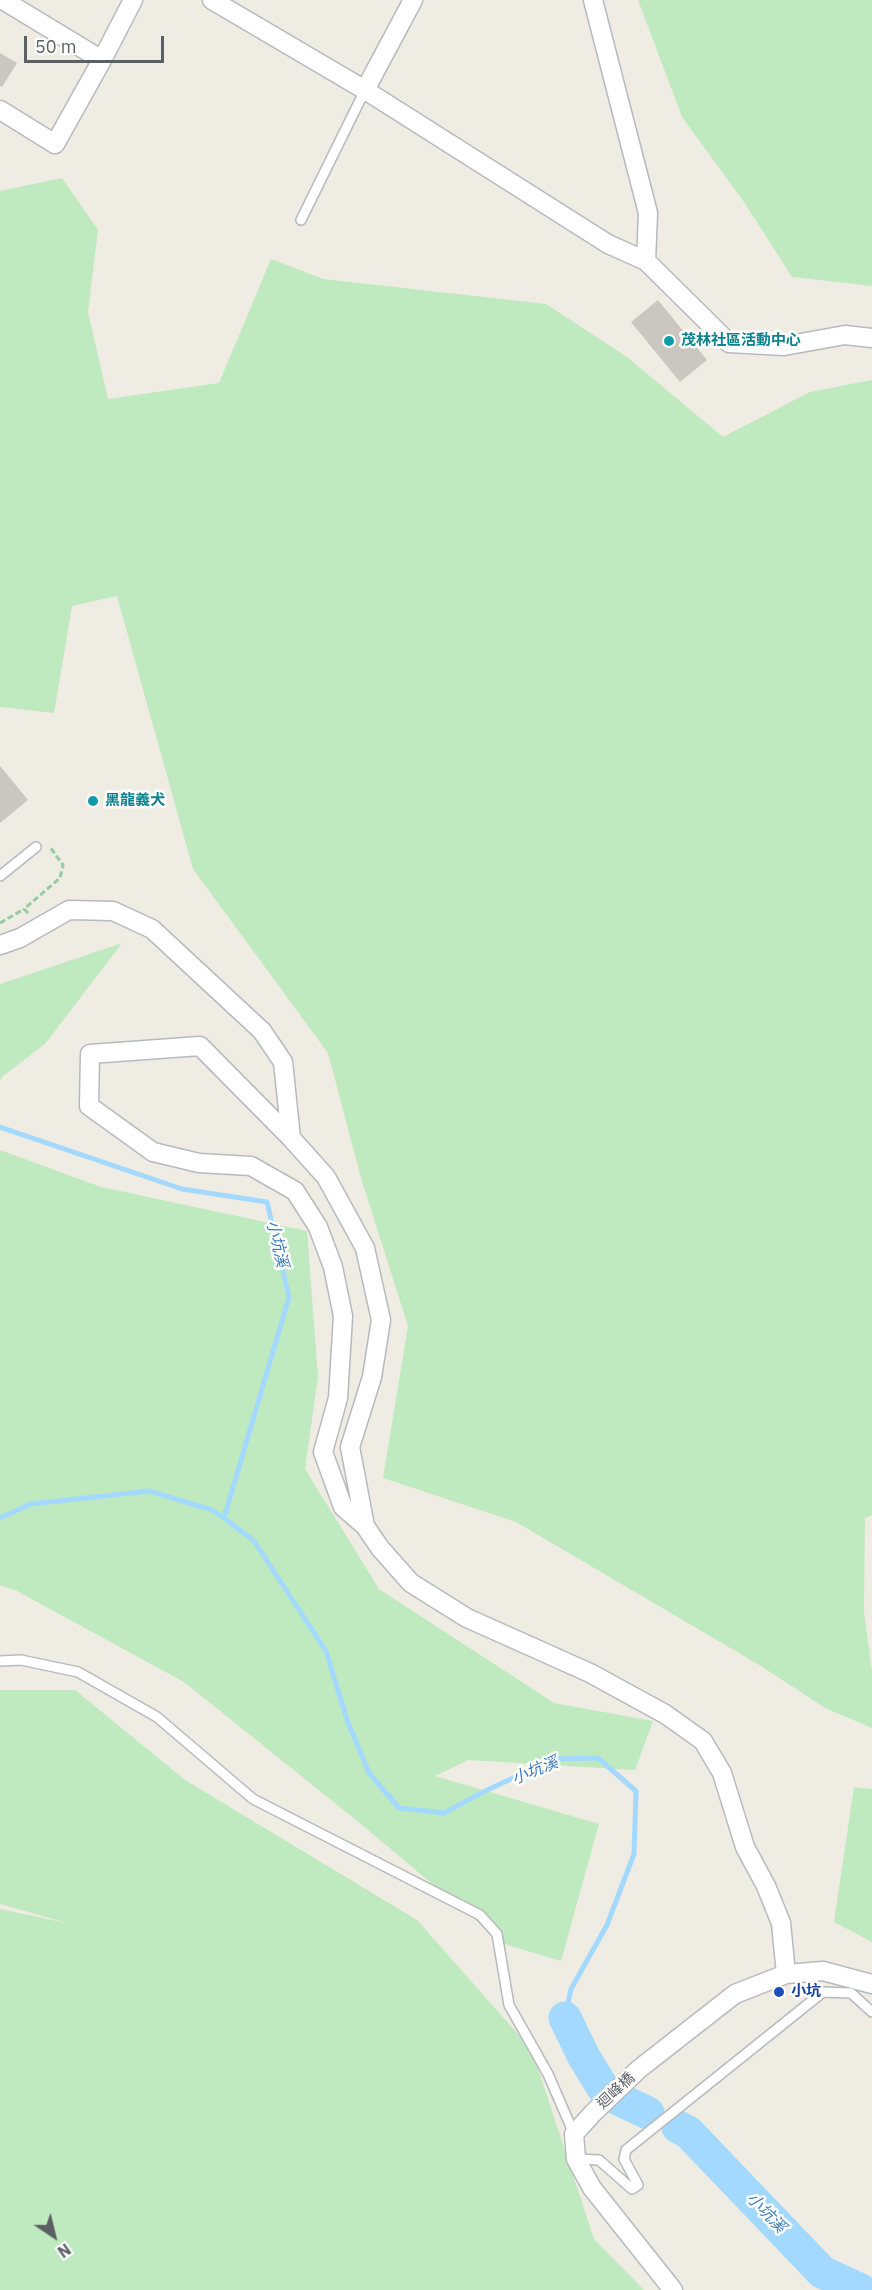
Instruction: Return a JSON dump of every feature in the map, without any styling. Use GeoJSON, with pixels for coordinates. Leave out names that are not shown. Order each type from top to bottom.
{"type":"FeatureCollection","features":[{"type":"Feature","properties":{"kind":"street"},"geometry":{"type":"LineString","coordinates":[[3,0],[102,60]]}},
{"type":"Feature","properties":{"kind":"street"},"geometry":{"type":"LineString","coordinates":[[0,110],[55,144],[133,0]]}},
{"type":"Feature","properties":{"kind":"street"},"geometry":{"type":"LineString","coordinates":[[212,0],[365,90],[608,244],[646,261],[729,343],[784,346],[845,335],[872,338]]}},
{"type":"Feature","properties":{"kind":"street"},"geometry":{"type":"LineString","coordinates":[[593,0],[648,213],[646,261]]}},
{"type":"Feature","properties":{"kind":"street"},"geometry":{"type":"LineString","coordinates":[[365,90],[411,1]]}},
{"type":"Feature","properties":{"kind":"street"},"geometry":{"type":"LineString","coordinates":[[0,945],[20,938],[69,910],[113,911],[152,929],[262,1031],[283,1062],[291,1138]]}},
{"type":"Feature","properties":{"kind":"street"},"geometry":{"type":"LineString","coordinates":[[365,1526],[350,1447],[372,1377],[381,1320],[365,1248],[326,1176],[200,1046],[90,1054],[89,1106],[153,1152],[199,1163],[251,1166],[295,1191],[318,1227],[333,1267],[344,1316],[338,1398],[323,1452],[343,1507],[365,1526],[380,1548],[411,1583],[467,1618],[590,1673],[618,1688],[665,1714],[703,1742],[722,1773],[745,1847],[766,1886],[781,1923],[786,1974]]}},
{"type":"Feature","properties":{"kind":"street","name":"迴峰橋"},"geometry":{"type":"LineString","coordinates":[[574,2134],[592,2113],[639,2069],[735,1994],[786,1974],[823,1971],[859,1985]]}},
{"type":"Feature","properties":{"kind":"street"},"geometry":{"type":"LineString","coordinates":[[574,2134],[576,2159],[592,2188],[673,2290]]}},
{"type":"Feature","properties":{"kind":"lane"},"geometry":{"type":"LineString","coordinates":[[301,220],[365,90]]}},
{"type":"Feature","properties":{"kind":"lane"},"geometry":{"type":"LineString","coordinates":[[0,876],[36,847]]}},
{"type":"Feature","properties":{"kind":"lane"},"geometry":{"type":"LineString","coordinates":[[0,1661],[21,1660],[78,1672],[157,1717],[253,1798],[480,1915],[497,1934],[509,2005],[548,2074],[574,2134]]}},
{"type":"Feature","properties":{"kind":"lane"},"geometry":{"type":"LineString","coordinates":[[576,2159],[599,2160],[632,2190],[638,2185],[624,2159],[627,2150],[823,1992],[859,1985],[872,2012]]}},
{"type":"Feature","properties":{"kind":"path"},"geometry":{"type":"LineString","coordinates":[[0,922],[24,909],[60,878],[63,865],[46,842]]}},
{"type":"Feature","properties":{"kind":"path"},"geometry":{"type":"LineString","coordinates":[[24,909],[40,925]]}},
{"type":"Feature","properties":{"kind":"green space"},"geometry":{"type":"Polygon","coordinates":[[[638,0],[872,0],[872,286],[792,277],[744,202],[682,117],[638,0]]]}},
{"type":"Feature","properties":{"kind":"green space"},"geometry":{"type":"Polygon","coordinates":[[[62,178],[98,230],[88,312],[108,399],[219,383],[271,259],[323,279],[546,304],[627,357],[723,437],[810,392],[872,380],[872,1515],[865,1518],[864,1611],[872,1672],[872,1728],[825,1708],[761,1666],[516,1522],[383,1478],[408,1326],[361,1178],[328,1053],[193,869],[117,596],[72,606],[54,713],[0,707],[0,191],[62,178]]]}},
{"type":"Feature","properties":{"kind":"green space"},"geometry":{"type":"Polygon","coordinates":[[[122,943],[45,1044],[3,1076],[0,1081],[0,984],[122,943]]]}},
{"type":"Feature","properties":{"kind":"green space"},"geometry":{"type":"Polygon","coordinates":[[[0,1150],[101,1187],[307,1231],[318,1377],[305,1469],[379,1589],[554,1703],[653,1721],[635,1770],[468,1760],[435,1776],[599,1824],[561,1961],[504,1944],[356,1820],[184,1682],[17,1591],[0,1585],[0,1150]]]}},
{"type":"Feature","properties":{"kind":"green space"},"geometry":{"type":"Polygon","coordinates":[[[0,1690],[75,1690],[185,1780],[417,1920],[532,2050],[594,2239],[644,2290],[0,2290],[0,1909],[71,1924],[0,1904],[0,1690]]]}},
{"type":"Feature","properties":{"kind":"green space"},"geometry":{"type":"Polygon","coordinates":[[[854,1787],[872,1789],[872,1942],[834,1922],[854,1787]]]}},
{"type":"Feature","properties":{"kind":"building"},"geometry":{"type":"Polygon","coordinates":[[[0,53],[17,63],[2,87],[0,86],[0,53]]]}},
{"type":"Feature","properties":{"kind":"building","name":"茂林社區活動中心"},"geometry":{"type":"Polygon","coordinates":[[[658,300],[707,360],[680,382],[631,322],[658,300]]]}},
{"type":"Feature","properties":{"kind":"building"},"geometry":{"type":"Polygon","coordinates":[[[0,766],[28,800],[0,823],[0,766]]]}},
{"type":"Feature","properties":{"kind":"waterway","name":"小坑溪"},"geometry":{"type":"LineString","coordinates":[[0,1127],[182,1189],[267,1202],[289,1297],[224,1518]]}},
{"type":"Feature","properties":{"kind":"waterway","name":"小坑溪"},"geometry":{"type":"LineString","coordinates":[[0,1518],[31,1504],[149,1491],[212,1510],[224,1518],[254,1541],[326,1651],[347,1720],[369,1773],[399,1808],[444,1813],[554,1759],[598,1758],[636,1791],[634,1854],[607,1925],[571,1989],[565,2018]]}},
{"type":"Feature","properties":{"kind":"waterway","name":"小坑溪"},"geometry":{"type":"LineString","coordinates":[[565,2018],[584,2057],[606,2093],[648,2113]]}},
{"type":"Feature","properties":{"kind":"waterway","name":"小坑溪"},"geometry":{"type":"LineString","coordinates":[[678,2127],[688,2132],[822,2272],[861,2290]]}},
{"type":"Feature","properties":{"kind":"place","name":"茂林社區活動中心"},"geometry":{"type":"Point","coordinates":[669,341]}},
{"type":"Feature","properties":{"kind":"place","name":"黑龍義犬"},"geometry":{"type":"Point","coordinates":[93,801]}},
{"type":"Feature","properties":{"kind":"place","name":"小坑"},"geometry":{"type":"Point","coordinates":[779,1992]}}]}
